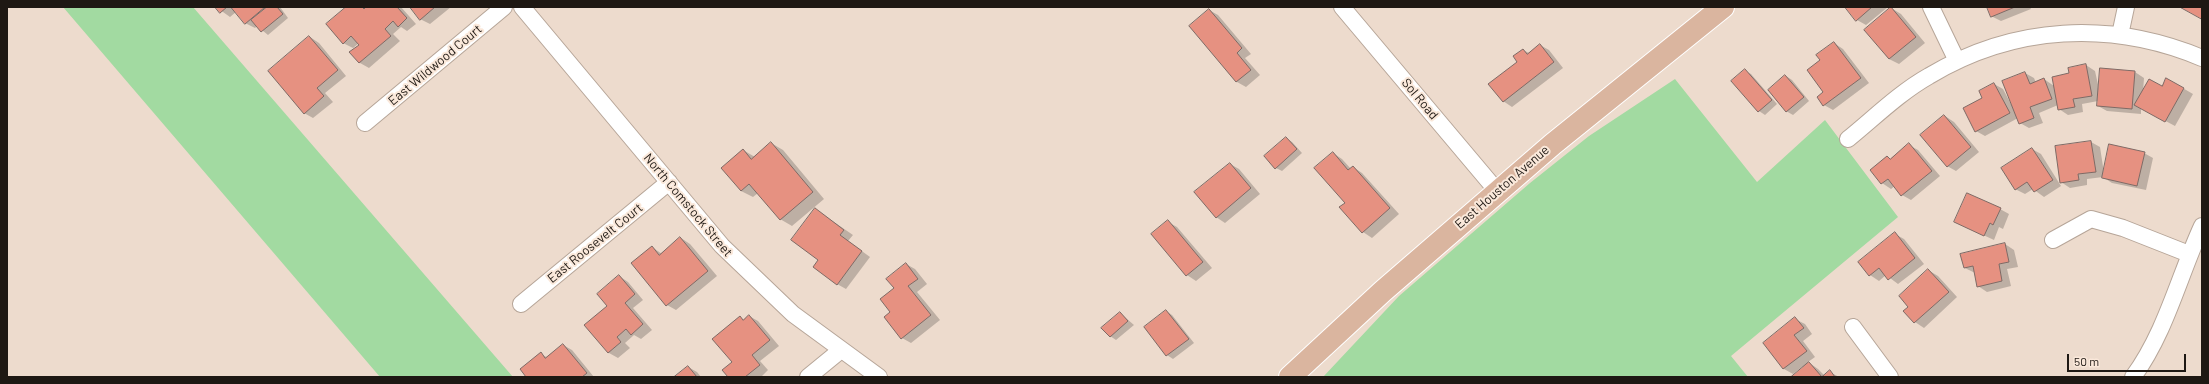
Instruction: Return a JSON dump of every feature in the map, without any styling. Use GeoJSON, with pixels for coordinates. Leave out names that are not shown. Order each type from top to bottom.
{"type":"FeatureCollection","features":[{"type":"Feature","properties":{"kind":"main road","name":"East Houston Avenue"},"geometry":{"type":"LineString","coordinates":[[1290,377],[1383,291],[1497,191],[1723,7]]}},
{"type":"Feature","properties":{"kind":"street","name":"East Wildwood Court"},"geometry":{"type":"LineString","coordinates":[[365,123],[504,7]]}},
{"type":"Feature","properties":{"kind":"street","name":"North Comstock Street"},"geometry":{"type":"LineString","coordinates":[[522,7],[722,246],[793,314],[879,377]]}},
{"type":"Feature","properties":{"kind":"street","name":"Sol Road"},"geometry":{"type":"LineString","coordinates":[[1342,7],[1497,191]]}},
{"type":"Feature","properties":{"kind":"street"},"geometry":{"type":"LineString","coordinates":[[1931,7],[1958,61]]}},
{"type":"Feature","properties":{"kind":"street"},"geometry":{"type":"LineString","coordinates":[[2120,35],[2126,7]]}},
{"type":"Feature","properties":{"kind":"street"},"geometry":{"type":"LineString","coordinates":[[1848,139],[1928,76],[1958,61],[1996,46],[2035,37],[2072,32],[2120,35],[2172,45],[2202,58]]}},
{"type":"Feature","properties":{"kind":"street","name":"East Roosevelt Court"},"geometry":{"type":"LineString","coordinates":[[521,304],[669,182]]}},
{"type":"Feature","properties":{"kind":"street"},"geometry":{"type":"LineString","coordinates":[[2053,240],[2091,219],[2123,228],[2189,254]]}},
{"type":"Feature","properties":{"kind":"street"},"geometry":{"type":"LineString","coordinates":[[2133,377],[2143,363],[2158,336],[2189,254],[2202,226]]}},
{"type":"Feature","properties":{"kind":"street"},"geometry":{"type":"LineString","coordinates":[[1853,327],[1890,377]]}},
{"type":"Feature","properties":{"kind":"street"},"geometry":{"type":"LineString","coordinates":[[808,377],[841,350]]}},
{"type":"Feature","properties":{"kind":"green space"},"geometry":{"type":"Polygon","coordinates":[[[63,7],[193,7],[513,377],[380,377],[63,7]]]}},
{"type":"Feature","properties":{"kind":"green space"},"geometry":{"type":"Polygon","coordinates":[[[1675,79],[1757,182],[1825,120],[1898,217],[1731,356],[1748,377],[1323,377],[1399,296],[1530,183],[1589,136],[1675,79]]]}},
{"type":"Feature","properties":{"kind":"building"},"geometry":{"type":"Polygon","coordinates":[[[215,7],[227,7],[220,13],[215,7]]]}},
{"type":"Feature","properties":{"kind":"building"},"geometry":{"type":"Polygon","coordinates":[[[231,7],[265,7],[245,24],[231,7]]]}},
{"type":"Feature","properties":{"kind":"building"},"geometry":{"type":"Polygon","coordinates":[[[267,7],[277,7],[283,14],[261,32],[251,20],[267,7]]]}},
{"type":"Feature","properties":{"kind":"building"},"geometry":{"type":"Polygon","coordinates":[[[346,7],[362,7],[364,9],[366,7],[397,7],[407,18],[398,27],[393,21],[385,29],[391,36],[359,63],[349,52],[359,45],[351,36],[343,44],[326,24],[346,7]]]}},
{"type":"Feature","properties":{"kind":"building"},"geometry":{"type":"Polygon","coordinates":[[[410,7],[435,7],[420,20],[410,7]]]}},
{"type":"Feature","properties":{"kind":"building"},"geometry":{"type":"Polygon","coordinates":[[[1845,7],[1872,7],[1856,21],[1845,7]]]}},
{"type":"Feature","properties":{"kind":"building"},"geometry":{"type":"Polygon","coordinates":[[[1891,7],[1916,37],[1889,59],[1864,30],[1891,7]]]}},
{"type":"Feature","properties":{"kind":"building"},"geometry":{"type":"Polygon","coordinates":[[[1987,7],[2015,7],[1991,17],[1987,7]]]}},
{"type":"Feature","properties":{"kind":"building"},"geometry":{"type":"Polygon","coordinates":[[[2180,7],[2202,7],[2202,19],[2180,7]]]}},
{"type":"Feature","properties":{"kind":"building"},"geometry":{"type":"Polygon","coordinates":[[[1209,9],[1242,48],[1237,53],[1251,70],[1236,82],[1189,26],[1209,9]]]}},
{"type":"Feature","properties":{"kind":"building"},"geometry":{"type":"Polygon","coordinates":[[[309,36],[338,70],[317,88],[324,96],[304,114],[268,71],[309,36]]]}},
{"type":"Feature","properties":{"kind":"building"},"geometry":{"type":"Polygon","coordinates":[[[1834,42],[1861,78],[1823,106],[1817,97],[1823,92],[1807,70],[1820,60],[1816,55],[1834,42]]]}},
{"type":"Feature","properties":{"kind":"building"},"geometry":{"type":"Polygon","coordinates":[[[1540,44],[1554,62],[1503,102],[1488,84],[1517,62],[1513,56],[1523,49],[1527,54],[1540,44]]]}},
{"type":"Feature","properties":{"kind":"building"},"geometry":{"type":"Polygon","coordinates":[[[2086,64],[2092,96],[2073,99],[2075,107],[2058,110],[2052,77],[2069,73],[2068,68],[2086,64]]]}},
{"type":"Feature","properties":{"kind":"building"},"geometry":{"type":"Polygon","coordinates":[[[2100,68],[2135,71],[2132,109],[2097,106],[2100,68]]]}},
{"type":"Feature","properties":{"kind":"building"},"geometry":{"type":"Polygon","coordinates":[[[1745,69],[1772,100],[1758,112],[1731,81],[1745,69]]]}},
{"type":"Feature","properties":{"kind":"building"},"geometry":{"type":"Polygon","coordinates":[[[2025,72],[2030,84],[2044,78],[2052,99],[2030,107],[2034,118],[2019,124],[2002,81],[2025,72]]]}},
{"type":"Feature","properties":{"kind":"building"},"geometry":{"type":"Polygon","coordinates":[[[1785,75],[1804,97],[1786,112],[1768,90],[1785,75]]]}},
{"type":"Feature","properties":{"kind":"building"},"geometry":{"type":"Polygon","coordinates":[[[2166,78],[2184,88],[2165,122],[2134,105],[2149,79],[2162,86],[2166,78]]]}},
{"type":"Feature","properties":{"kind":"building"},"geometry":{"type":"Polygon","coordinates":[[[1994,83],[2010,113],[1975,132],[1963,108],[1982,98],[1979,91],[1994,83]]]}},
{"type":"Feature","properties":{"kind":"building"},"geometry":{"type":"Polygon","coordinates":[[[1944,115],[1971,147],[1947,167],[1920,135],[1944,115]]]}},
{"type":"Feature","properties":{"kind":"building"},"geometry":{"type":"Polygon","coordinates":[[[1286,137],[1297,149],[1275,169],[1264,156],[1286,137]]]}},
{"type":"Feature","properties":{"kind":"building"},"geometry":{"type":"Polygon","coordinates":[[[2091,141],[2096,172],[2078,174],[2079,180],[2060,183],[2055,146],[2091,141]]]}},
{"type":"Feature","properties":{"kind":"building"},"geometry":{"type":"Polygon","coordinates":[[[771,142],[813,192],[780,220],[749,184],[741,191],[721,168],[743,149],[751,159],[771,142]]]}},
{"type":"Feature","properties":{"kind":"building"},"geometry":{"type":"Polygon","coordinates":[[[1909,143],[1932,171],[1901,196],[1888,179],[1881,184],[1870,170],[1887,156],[1890,159],[1909,143]]]}},
{"type":"Feature","properties":{"kind":"building"},"geometry":{"type":"Polygon","coordinates":[[[2109,144],[2145,152],[2137,186],[2102,178],[2109,144]]]}},
{"type":"Feature","properties":{"kind":"building"},"geometry":{"type":"Polygon","coordinates":[[[2032,148],[2053,180],[2034,192],[2027,182],[2015,190],[2001,168],[2032,148]]]}},
{"type":"Feature","properties":{"kind":"building"},"geometry":{"type":"Polygon","coordinates":[[[1333,152],[1348,170],[1353,166],[1390,208],[1362,233],[1339,207],[1345,203],[1314,168],[1333,152]]]}},
{"type":"Feature","properties":{"kind":"building"},"geometry":{"type":"Polygon","coordinates":[[[1230,163],[1251,188],[1216,218],[1194,192],[1230,163]]]}},
{"type":"Feature","properties":{"kind":"building"},"geometry":{"type":"Polygon","coordinates":[[[1967,193],[2001,208],[1993,225],[1990,223],[1984,236],[1954,222],[1967,193]]]}},
{"type":"Feature","properties":{"kind":"building"},"geometry":{"type":"Polygon","coordinates":[[[815,208],[844,230],[840,235],[862,251],[837,285],[813,267],[818,260],[791,240],[815,208]]]}},
{"type":"Feature","properties":{"kind":"building"},"geometry":{"type":"Polygon","coordinates":[[[1168,220],[1203,262],[1186,276],[1151,234],[1168,220]]]}},
{"type":"Feature","properties":{"kind":"building"},"geometry":{"type":"Polygon","coordinates":[[[1895,232],[1915,258],[1888,280],[1879,268],[1869,276],[1858,262],[1895,232]]]}},
{"type":"Feature","properties":{"kind":"building"},"geometry":{"type":"Polygon","coordinates":[[[680,237],[708,271],[666,306],[631,263],[652,246],[659,255],[680,237]]]}},
{"type":"Feature","properties":{"kind":"building"},"geometry":{"type":"Polygon","coordinates":[[[2005,243],[2009,262],[1999,264],[2002,281],[1977,287],[1973,266],[1964,268],[1960,254],[2005,243]]]}},
{"type":"Feature","properties":{"kind":"building"},"geometry":{"type":"Polygon","coordinates":[[[906,263],[918,279],[908,286],[931,315],[901,339],[884,317],[890,312],[880,299],[894,288],[886,279],[906,263]]]}},
{"type":"Feature","properties":{"kind":"building"},"geometry":{"type":"Polygon","coordinates":[[[1928,269],[1949,292],[1914,323],[1903,311],[1908,307],[1899,296],[1928,269]]]}},
{"type":"Feature","properties":{"kind":"building"},"geometry":{"type":"Polygon","coordinates":[[[619,275],[635,294],[625,303],[643,324],[631,335],[626,329],[617,337],[621,342],[608,353],[584,325],[607,306],[597,294],[619,275]]]}},
{"type":"Feature","properties":{"kind":"building"},"geometry":{"type":"Polygon","coordinates":[[[1166,310],[1189,339],[1166,356],[1144,327],[1166,310]]]}},
{"type":"Feature","properties":{"kind":"building"},"geometry":{"type":"Polygon","coordinates":[[[1120,312],[1128,321],[1110,337],[1101,328],[1120,312]]]}},
{"type":"Feature","properties":{"kind":"building"},"geometry":{"type":"Polygon","coordinates":[[[749,315],[770,340],[752,355],[760,365],[745,377],[728,377],[722,370],[732,362],[712,339],[740,316],[743,320],[749,315]]]}},
{"type":"Feature","properties":{"kind":"building"},"geometry":{"type":"Polygon","coordinates":[[[1795,317],[1804,328],[1794,335],[1807,351],[1783,369],[1763,343],[1795,317]]]}},
{"type":"Feature","properties":{"kind":"building"},"geometry":{"type":"Polygon","coordinates":[[[563,344],[587,373],[582,377],[526,377],[520,369],[541,352],[545,358],[563,344]]]}},
{"type":"Feature","properties":{"kind":"building"},"geometry":{"type":"Polygon","coordinates":[[[1809,362],[1822,377],[1791,377],[1809,362]]]}},
{"type":"Feature","properties":{"kind":"building"},"geometry":{"type":"Polygon","coordinates":[[[688,366],[697,377],[674,377],[688,366]]]}},
{"type":"Feature","properties":{"kind":"building"},"geometry":{"type":"Polygon","coordinates":[[[1830,370],[1835,377],[1822,377],[1830,370]]]}}]}
